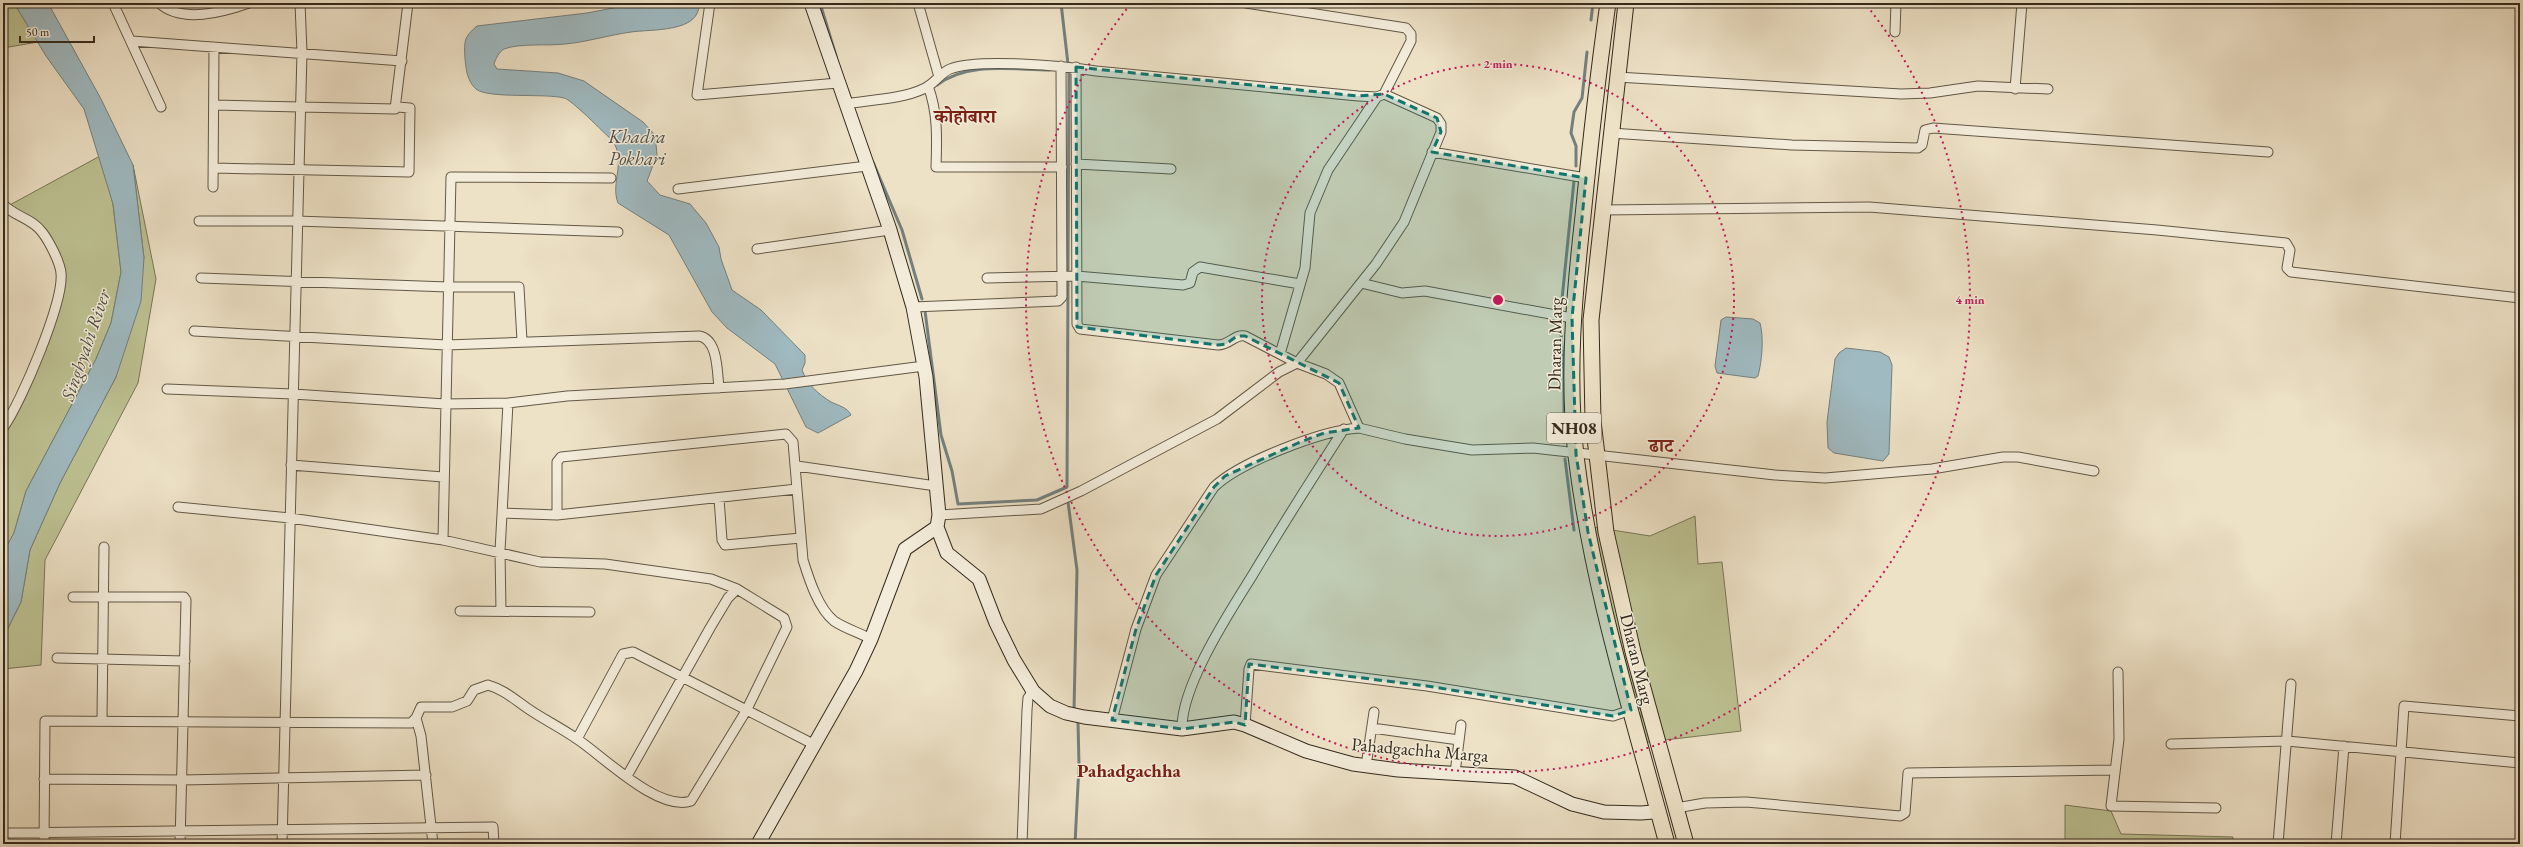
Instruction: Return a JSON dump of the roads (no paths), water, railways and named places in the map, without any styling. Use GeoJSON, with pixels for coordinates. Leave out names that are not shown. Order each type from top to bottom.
{"type":"FeatureCollection","features":[{"type":"Feature","properties":{"kind":"main road","name":"Dharan Marg"},"geometry":{"type":"LineString","coordinates":[[1608,3],[1586,178],[1572,318],[1572,382],[1576,454],[1588,532],[1615,654],[1668,844]]}},
{"type":"Feature","properties":{"kind":"main road","name":"Dharan Marg"},"geometry":{"type":"LineString","coordinates":[[1626,3],[1591,320],[1590,383],[1595,456],[1606,532],[1634,652],[1686,844]]}},
{"type":"Feature","properties":{"kind":"street"},"geometry":{"type":"LineString","coordinates":[[113,3],[132,41],[161,107]]}},
{"type":"Feature","properties":{"kind":"street"},"geometry":{"type":"LineString","coordinates":[[158,3],[173,11],[202,15],[214,14],[249,3]]}},
{"type":"Feature","properties":{"kind":"street"},"geometry":{"type":"LineString","coordinates":[[282,844],[296,221],[302,52],[300,3]]}},
{"type":"Feature","properties":{"kind":"street"},"geometry":{"type":"LineString","coordinates":[[397,107],[408,3]]}},
{"type":"Feature","properties":{"kind":"street"},"geometry":{"type":"LineString","coordinates":[[710,3],[696,95],[838,84]]}},
{"type":"Feature","properties":{"kind":"street","name":"Pahadgachha Marga"},"geometry":{"type":"LineString","coordinates":[[811,3],[890,230],[913,307],[924,366],[938,521],[947,552],[979,579],[996,623],[1014,660],[1033,691],[1050,706],[1066,713],[1182,729],[1234,722],[1245,725],[1306,751],[1366,766],[1515,777],[1572,804],[1604,812],[1641,813],[1653,812],[1658,809]]}},
{"type":"Feature","properties":{"kind":"street"},"geometry":{"type":"LineString","coordinates":[[918,3],[939,77]]}},
{"type":"Feature","properties":{"kind":"street"},"geometry":{"type":"LineString","coordinates":[[1246,3],[1406,28],[1411,34],[1411,41],[1380,96],[1328,170],[1310,213],[1304,268],[1280,354]]}},
{"type":"Feature","properties":{"kind":"street"},"geometry":{"type":"LineString","coordinates":[[1894,32],[1896,3]]}},
{"type":"Feature","properties":{"kind":"street"},"geometry":{"type":"LineString","coordinates":[[2016,89],[2022,3]]}},
{"type":"Feature","properties":{"kind":"street"},"geometry":{"type":"LineString","coordinates":[[132,41],[302,52],[402,61]]}},
{"type":"Feature","properties":{"kind":"street"},"geometry":{"type":"LineString","coordinates":[[213,187],[214,46]]}},
{"type":"Feature","properties":{"kind":"street"},"geometry":{"type":"LineString","coordinates":[[758,844],[815,745],[871,639],[905,549],[938,521],[1042,509],[1081,491],[1217,419],[1279,372],[1297,364],[1361,283],[1404,222],[1414,202],[1441,132],[1441,124],[1437,118],[1380,96],[1061,66],[966,66],[950,69],[928,86],[914,92],[845,104]]}},
{"type":"Feature","properties":{"kind":"street"},"geometry":{"type":"LineString","coordinates":[[913,307],[1058,301],[1062,297],[1061,66]]}},
{"type":"Feature","properties":{"kind":"street"},"geometry":{"type":"LineString","coordinates":[[1076,67],[1076,324],[1080,329],[1218,345],[1226,344],[1241,335],[1297,364],[1326,374],[1339,383],[1359,428]]}},
{"type":"Feature","properties":{"kind":"street"},"geometry":{"type":"LineString","coordinates":[[1617,77],[1901,94],[1930,93],[1978,86],[2016,89],[2048,89]]}},
{"type":"Feature","properties":{"kind":"street"},"geometry":{"type":"LineString","coordinates":[[928,86],[933,98],[937,134],[936,167],[1062,167]]}},
{"type":"Feature","properties":{"kind":"street"},"geometry":{"type":"LineString","coordinates":[[213,168],[298,168],[410,172],[410,108],[397,107],[390,110],[214,105]]}},
{"type":"Feature","properties":{"kind":"street"},"geometry":{"type":"LineString","coordinates":[[1611,133],[1792,145],[1918,148],[1922,145],[1925,130],[1933,128],[2268,152]]}},
{"type":"Feature","properties":{"kind":"street"},"geometry":{"type":"LineString","coordinates":[[1432,152],[1586,178]]}},
{"type":"Feature","properties":{"kind":"street"},"geometry":{"type":"LineString","coordinates":[[1076,164],[1171,169]]}},
{"type":"Feature","properties":{"kind":"street"},"geometry":{"type":"LineString","coordinates":[[678,189],[867,166]]}},
{"type":"Feature","properties":{"kind":"street"},"geometry":{"type":"LineString","coordinates":[[443,540],[443,477],[451,177],[611,178]]}},
{"type":"Feature","properties":{"kind":"street"},"geometry":{"type":"LineString","coordinates":[[3,204],[42,231],[61,272],[61,289],[44,342],[24,391],[3,428]]}},
{"type":"Feature","properties":{"kind":"street"},"geometry":{"type":"LineString","coordinates":[[1602,210],[1869,208],[2157,230],[2286,243],[2290,250],[2287,268],[2291,272],[2520,298]]}},
{"type":"Feature","properties":{"kind":"street"},"geometry":{"type":"LineString","coordinates":[[199,221],[296,221],[618,232]]}},
{"type":"Feature","properties":{"kind":"street"},"geometry":{"type":"LineString","coordinates":[[757,249],[890,230]]}},
{"type":"Feature","properties":{"kind":"street"},"geometry":{"type":"LineString","coordinates":[[987,278],[1076,276],[1183,285],[1190,283],[1194,270],[1200,267],[1300,284]]}},
{"type":"Feature","properties":{"kind":"street"},"geometry":{"type":"LineString","coordinates":[[201,278],[448,287],[519,287],[522,341]]}},
{"type":"Feature","properties":{"kind":"street"},"geometry":{"type":"LineString","coordinates":[[1361,283],[1402,293],[1424,291],[1572,318]]}},
{"type":"Feature","properties":{"kind":"street"},"geometry":{"type":"LineString","coordinates":[[194,331],[446,345],[522,341],[706,337],[710,341],[717,368],[719,388]]}},
{"type":"Feature","properties":{"kind":"street"},"geometry":{"type":"LineString","coordinates":[[166,389],[293,394],[446,404],[508,403],[567,396],[785,384],[924,366]]}},
{"type":"Feature","properties":{"kind":"street"},"geometry":{"type":"LineString","coordinates":[[501,611],[500,551],[508,403]]}},
{"type":"Feature","properties":{"kind":"street"},"geometry":{"type":"LineString","coordinates":[[1112,720],[1136,629],[1156,575],[1214,487],[1225,476],[1324,433],[1359,428],[1448,447],[1472,450],[1533,448],[1775,476],[1825,478],[1932,469],[2003,457],[2018,457],[2094,471]]}},
{"type":"Feature","properties":{"kind":"street"},"geometry":{"type":"LineString","coordinates":[[1182,729],[1182,716],[1190,692],[1218,632],[1344,429]]}},
{"type":"Feature","properties":{"kind":"street"},"geometry":{"type":"LineString","coordinates":[[557,515],[557,462],[561,457],[786,434],[792,439],[797,466],[797,490],[801,538],[807,573],[828,614],[834,621],[871,639]]}},
{"type":"Feature","properties":{"kind":"street"},"geometry":{"type":"LineString","coordinates":[[291,465],[443,477]]}},
{"type":"Feature","properties":{"kind":"street"},"geometry":{"type":"LineString","coordinates":[[797,466],[936,486]]}},
{"type":"Feature","properties":{"kind":"street"},"geometry":{"type":"LineString","coordinates":[[503,513],[557,515],[797,490]]}},
{"type":"Feature","properties":{"kind":"street"},"geometry":{"type":"LineString","coordinates":[[719,498],[722,540],[725,545],[801,538]]}},
{"type":"Feature","properties":{"kind":"street"},"geometry":{"type":"LineString","coordinates":[[44,844],[45,720],[102,719],[229,723],[411,723],[416,718],[421,706],[452,707],[466,701],[474,690],[488,685],[504,690],[528,709],[577,739],[645,789],[672,802],[684,804],[691,801],[746,711],[787,627],[784,618],[737,589],[711,579],[679,573],[605,564],[540,562],[500,551],[443,540],[290,518],[178,507]]}},
{"type":"Feature","properties":{"kind":"street"},"geometry":{"type":"LineString","coordinates":[[102,719],[104,546]]}},
{"type":"Feature","properties":{"kind":"street"},"geometry":{"type":"LineString","coordinates":[[627,776],[728,598],[737,589]]}},
{"type":"Feature","properties":{"kind":"street"},"geometry":{"type":"LineString","coordinates":[[74,597],[103,596],[185,598],[185,660],[180,844]]}},
{"type":"Feature","properties":{"kind":"street"},"geometry":{"type":"LineString","coordinates":[[460,611],[590,612]]}},
{"type":"Feature","properties":{"kind":"street"},"geometry":{"type":"LineString","coordinates":[[577,739],[623,654],[633,652],[815,745]]}},
{"type":"Feature","properties":{"kind":"street"},"geometry":{"type":"LineString","coordinates":[[57,658],[102,660],[185,660]]}},
{"type":"Feature","properties":{"kind":"street"},"geometry":{"type":"LineString","coordinates":[[1245,725],[1249,669],[1251,664],[1427,686],[1613,716],[1630,710]]}},
{"type":"Feature","properties":{"kind":"street"},"geometry":{"type":"LineString","coordinates":[[2118,672],[2119,739],[2111,806],[2216,808]]}},
{"type":"Feature","properties":{"kind":"street"},"geometry":{"type":"LineString","coordinates":[[2278,844],[2291,684]]}},
{"type":"Feature","properties":{"kind":"street"},"geometry":{"type":"LineString","coordinates":[[1022,844],[1027,710],[1028,698],[1033,691]]}},
{"type":"Feature","properties":{"kind":"street"},"geometry":{"type":"LineString","coordinates":[[2395,844],[2404,706],[2520,716]]}},
{"type":"Feature","properties":{"kind":"street"},"geometry":{"type":"LineString","coordinates":[[1366,766],[1374,712]]}},
{"type":"Feature","properties":{"kind":"street"},"geometry":{"type":"LineString","coordinates":[[416,718],[421,736],[433,828],[433,844]]}},
{"type":"Feature","properties":{"kind":"street"},"geometry":{"type":"LineString","coordinates":[[1455,773],[1461,725]]}},
{"type":"Feature","properties":{"kind":"street"},"geometry":{"type":"LineString","coordinates":[[1372,728],[1459,740]]}},
{"type":"Feature","properties":{"kind":"street"},"geometry":{"type":"LineString","coordinates":[[2171,744],[2287,741],[2520,763]]}},
{"type":"Feature","properties":{"kind":"street"},"geometry":{"type":"LineString","coordinates":[[2336,844],[2344,746]]}},
{"type":"Feature","properties":{"kind":"street"},"geometry":{"type":"LineString","coordinates":[[1676,808],[1705,803],[1746,802],[1900,816],[1905,813],[1908,773],[2115,770]]}},
{"type":"Feature","properties":{"kind":"street"},"geometry":{"type":"LineString","coordinates":[[44,779],[284,779],[426,775]]}},
{"type":"Feature","properties":{"kind":"street"},"geometry":{"type":"LineString","coordinates":[[3,833],[493,827],[494,844]]}},
{"type":"Feature","properties":{"kind":"water"},"geometry":{"type":"Polygon","coordinates":[[[14,3],[48,3],[101,99],[133,165],[144,258],[141,301],[116,377],[60,483],[30,550],[21,602],[3,638],[3,553],[14,533],[26,491],[96,359],[111,323],[121,272],[113,204],[84,109],[46,56],[14,3]]]}},
{"type":"Feature","properties":{"kind":"water","name":"Khadra Pokhari"},"geometry":{"type":"Polygon","coordinates":[[[639,3],[699,3],[697,13],[692,20],[684,25],[673,28],[623,33],[558,45],[526,45],[510,47],[501,52],[494,64],[497,69],[558,73],[584,81],[643,122],[654,134],[657,155],[647,181],[660,195],[690,204],[706,223],[719,247],[721,259],[732,290],[761,310],[805,355],[805,363],[802,370],[807,380],[814,388],[831,402],[845,408],[851,415],[818,433],[806,427],[775,364],[727,328],[712,312],[669,235],[618,203],[616,187],[618,156],[612,140],[580,110],[564,98],[504,95],[482,92],[473,86],[469,79],[465,62],[465,43],[467,36],[477,26],[587,13],[639,3]]]}},
{"type":"Feature","properties":{"kind":"water"},"geometry":{"type":"Polygon","coordinates":[[[1726,317],[1753,319],[1760,323],[1762,336],[1761,364],[1758,376],[1755,378],[1717,373],[1715,366],[1721,320],[1726,317]]]}},
{"type":"Feature","properties":{"kind":"water"},"geometry":{"type":"Polygon","coordinates":[[[1846,348],[1880,352],[1889,357],[1892,365],[1889,454],[1883,461],[1834,453],[1828,448],[1827,422],[1835,359],[1839,353],[1846,348]]]}},
{"type":"Feature","properties":{"kind":"waterway"},"geometry":{"type":"LineString","coordinates":[[820,3],[836,56]]}},
{"type":"Feature","properties":{"kind":"waterway"},"geometry":{"type":"LineString","coordinates":[[1061,3],[1068,64]]}},
{"type":"Feature","properties":{"kind":"waterway"},"geometry":{"type":"LineString","coordinates":[[1591,20],[1593,3]]}},
{"type":"Feature","properties":{"kind":"waterway"},"geometry":{"type":"LineString","coordinates":[[1576,166],[1576,146],[1571,133],[1574,112],[1582,98],[1587,52]]}},
{"type":"Feature","properties":{"kind":"waterway"},"geometry":{"type":"LineString","coordinates":[[937,85],[949,77],[991,68],[1050,70]]}},
{"type":"Feature","properties":{"kind":"waterway"},"geometry":{"type":"LineString","coordinates":[[1068,272],[1069,72]]}},
{"type":"Feature","properties":{"kind":"waterway"},"geometry":{"type":"LineString","coordinates":[[873,162],[902,230],[922,299]]}},
{"type":"Feature","properties":{"kind":"waterway"},"geometry":{"type":"LineString","coordinates":[[1561,309],[1574,181]]}},
{"type":"Feature","properties":{"kind":"waterway"},"geometry":{"type":"LineString","coordinates":[[925,311],[941,435],[952,471],[958,504],[1037,500],[1067,487],[1068,280]]}},
{"type":"Feature","properties":{"kind":"waterway"},"geometry":{"type":"LineString","coordinates":[[1560,321],[1564,372],[1564,442]]}},
{"type":"Feature","properties":{"kind":"waterway"},"geometry":{"type":"LineString","coordinates":[[1565,459],[1574,530]]}},
{"type":"Feature","properties":{"kind":"waterway"},"geometry":{"type":"LineString","coordinates":[[1068,502],[1077,570],[1074,710]]}},
{"type":"Feature","properties":{"kind":"waterway"},"geometry":{"type":"LineString","coordinates":[[1075,844],[1079,765],[1078,722]]}},
{"type":"Feature","properties":{"kind":"district","name":"कोहोबारा"},"geometry":{"type":"Point","coordinates":[965,116]}},
{"type":"Feature","properties":{"kind":"district","name":"ढाट"},"geometry":{"type":"Point","coordinates":[1661,445]}},
{"type":"Feature","properties":{"kind":"district","name":"Pahadgachha"},"geometry":{"type":"Point","coordinates":[1129,770]}},
{"type":"Feature","properties":{"kind":"water label","name":"Singhyahi River"},"geometry":{"type":"Point","coordinates":[85,345]}}]}
